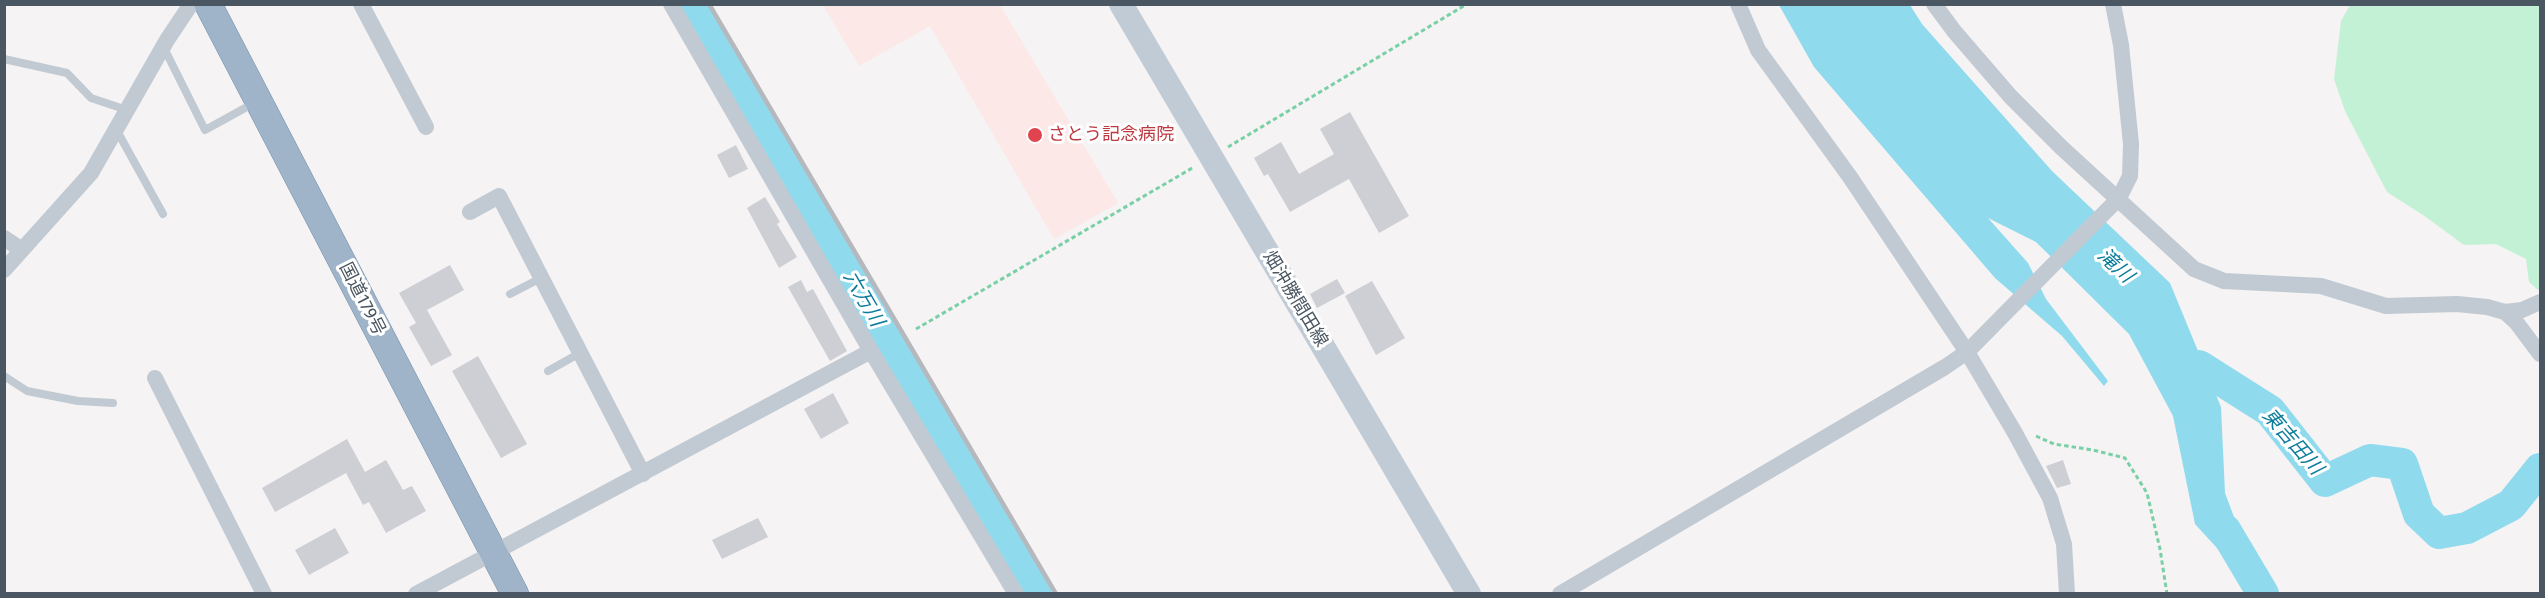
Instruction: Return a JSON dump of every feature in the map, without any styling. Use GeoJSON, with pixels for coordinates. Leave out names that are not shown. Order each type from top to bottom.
{"type":"FeatureCollection","features":[{"type":"Feature","properties":{"kind":"highway","name":"国道179号"},"geometry":{"type":"LineString","coordinates":[[208,4],[514,594]]}},
{"type":"Feature","properties":{"kind":"main road","name":"畑沖勝間田線"},"geometry":{"type":"LineString","coordinates":[[1121,4],[1469,594]]}},
{"type":"Feature","properties":{"kind":"street"},"geometry":{"type":"LineString","coordinates":[[4,270],[91,172],[163,46],[191,4]]}},
{"type":"Feature","properties":{"kind":"street"},"geometry":{"type":"LineString","coordinates":[[361,4],[426,128]]}},
{"type":"Feature","properties":{"kind":"street"},"geometry":{"type":"LineString","coordinates":[[670,4],[871,351],[1016,594]]}},
{"type":"Feature","properties":{"kind":"street"},"geometry":{"type":"LineString","coordinates":[[1738,4],[1758,50],[1850,177],[1967,352],[2015,433],[2050,498],[2064,544],[2067,594]]}},
{"type":"Feature","properties":{"kind":"street"},"geometry":{"type":"LineString","coordinates":[[1934,4],[2010,96],[2062,148],[2194,269],[2224,281],[2321,286],[2386,306],[2457,304],[2487,307],[2505,312],[2522,310],[2541,302]]}},
{"type":"Feature","properties":{"kind":"street"},"geometry":{"type":"LineString","coordinates":[[1560,594],[1967,352],[2119,198],[2130,176],[2132,144],[2121,45],[2113,4]]}},
{"type":"Feature","properties":{"kind":"street"},"geometry":{"type":"LineString","coordinates":[[470,212],[499,196],[643,474]]}},
{"type":"Feature","properties":{"kind":"street"},"geometry":{"type":"LineString","coordinates":[[4,238],[22,250]]}},
{"type":"Feature","properties":{"kind":"street"},"geometry":{"type":"LineString","coordinates":[[2505,312],[2516,322],[2541,354]]}},
{"type":"Feature","properties":{"kind":"street"},"geometry":{"type":"LineString","coordinates":[[416,594],[871,351]]}},
{"type":"Feature","properties":{"kind":"street"},"geometry":{"type":"LineString","coordinates":[[155,378],[264,594]]}},
{"type":"Feature","properties":{"kind":"lane"},"geometry":{"type":"LineString","coordinates":[[163,46],[205,130],[260,101]]}},
{"type":"Feature","properties":{"kind":"lane"},"geometry":{"type":"LineString","coordinates":[[4,58],[66,73],[91,98],[127,110]]}},
{"type":"Feature","properties":{"kind":"lane"},"geometry":{"type":"LineString","coordinates":[[116,129],[163,214]]}},
{"type":"Feature","properties":{"kind":"lane"},"geometry":{"type":"LineString","coordinates":[[510,294],[542,278]]}},
{"type":"Feature","properties":{"kind":"lane"},"geometry":{"type":"LineString","coordinates":[[548,370],[580,353]]}},
{"type":"Feature","properties":{"kind":"lane"},"geometry":{"type":"LineString","coordinates":[[4,376],[27,391],[78,401],[113,403]]}},
{"type":"Feature","properties":{"kind":"path"},"geometry":{"type":"LineString","coordinates":[[916,329],[1467,4]]}},
{"type":"Feature","properties":{"kind":"path"},"geometry":{"type":"LineString","coordinates":[[2015,433],[2023,430],[2054,444],[2125,458],[2147,493],[2160,549],[2167,594]]}},
{"type":"Feature","properties":{"kind":"shaded area","name":"さとう記念病院"},"geometry":{"type":"Polygon","coordinates":[[[823,5],[1000,5],[1118,203],[1054,239],[930,26],[859,66],[823,5]]]}},
{"type":"Feature","properties":{"kind":"green space"},"geometry":{"type":"Polygon","coordinates":[[[2350,5],[2540,5],[2540,289],[2538,290],[2529,282],[2526,259],[2496,244],[2464,245],[2387,192],[2345,111],[2334,79],[2341,21],[2350,5]]]}},
{"type":"Feature","properties":{"kind":"water"},"geometry":{"type":"Polygon","coordinates":[[[1779,5],[1910,5],[1922,24],[2052,171],[2170,283],[2221,407],[2225,493],[2237,525],[2260,563],[2238,571],[2195,524],[2173,416],[2129,334],[2036,242],[1988,218],[2028,263],[2046,299],[2108,381],[2104,386],[2062,336],[1995,278],[1814,67],[1779,5]]]}},
{"type":"Feature","properties":{"kind":"building"},"geometry":{"type":"Polygon","coordinates":[[[1350,112],[1409,216],[1379,233],[1349,179],[1290,212],[1268,174],[1264,176],[1254,158],[1281,142],[1299,174],[1334,154],[1320,129],[1350,112]]]}},
{"type":"Feature","properties":{"kind":"building"},"geometry":{"type":"Polygon","coordinates":[[[736,145],[748,169],[729,178],[717,155],[736,145]]]}},
{"type":"Feature","properties":{"kind":"building"},"geometry":{"type":"Polygon","coordinates":[[[765,197],[780,222],[777,224],[797,257],[779,268],[747,208],[765,197]]]}},
{"type":"Feature","properties":{"kind":"building"},"geometry":{"type":"Polygon","coordinates":[[[450,265],[464,290],[427,310],[452,355],[431,366],[409,327],[416,323],[399,293],[450,265]]]}},
{"type":"Feature","properties":{"kind":"building"},"geometry":{"type":"Polygon","coordinates":[[[1337,279],[1345,293],[1317,308],[1310,294],[1337,279]]]}},
{"type":"Feature","properties":{"kind":"building"},"geometry":{"type":"Polygon","coordinates":[[[801,280],[807,292],[813,289],[847,351],[830,361],[788,287],[801,280]]]}},
{"type":"Feature","properties":{"kind":"building"},"geometry":{"type":"Polygon","coordinates":[[[1372,281],[1405,338],[1376,355],[1345,296],[1372,281]]]}},
{"type":"Feature","properties":{"kind":"building"},"geometry":{"type":"Polygon","coordinates":[[[478,356],[527,444],[501,458],[452,371],[478,356]]]}},
{"type":"Feature","properties":{"kind":"building"},"geometry":{"type":"Polygon","coordinates":[[[833,393],[849,423],[821,439],[804,409],[833,393]]]}},
{"type":"Feature","properties":{"kind":"building"},"geometry":{"type":"Polygon","coordinates":[[[347,439],[365,472],[386,460],[403,490],[412,486],[426,511],[386,533],[369,502],[363,505],[346,473],[275,512],[262,488],[347,439]]]}},
{"type":"Feature","properties":{"kind":"building"},"geometry":{"type":"Polygon","coordinates":[[[2063,460],[2071,484],[2057,488],[2046,466],[2063,460]]]}},
{"type":"Feature","properties":{"kind":"building"},"geometry":{"type":"Polygon","coordinates":[[[758,518],[768,537],[722,559],[712,540],[758,518]]]}},
{"type":"Feature","properties":{"kind":"building"},"geometry":{"type":"Polygon","coordinates":[[[335,528],[349,553],[309,575],[295,550],[335,528]]]}},
{"type":"Feature","properties":{"kind":"waterway","name":"六万川"},"geometry":{"type":"LineString","coordinates":[[691,4],[1036,594]]}},
{"type":"Feature","properties":{"kind":"waterway","name":"東吉田川"},"geometry":{"type":"LineString","coordinates":[[2199,366],[2270,411],[2325,481],[2370,460],[2402,464],[2419,514],[2439,533],[2467,528],[2511,505],[2540,469]]}},
{"type":"Feature","properties":{"kind":"waterway","name":"滝川"},"geometry":{"type":"LineString","coordinates":[[2225,530],[2263,594]]}},
{"type":"Feature","properties":{"kind":"railway"},"geometry":{"type":"LineString","coordinates":[[709,4],[1056,594]]}},
{"type":"Feature","properties":{"kind":"place","name":"さとう記念病院"},"geometry":{"type":"Point","coordinates":[1035,135]}}]}
